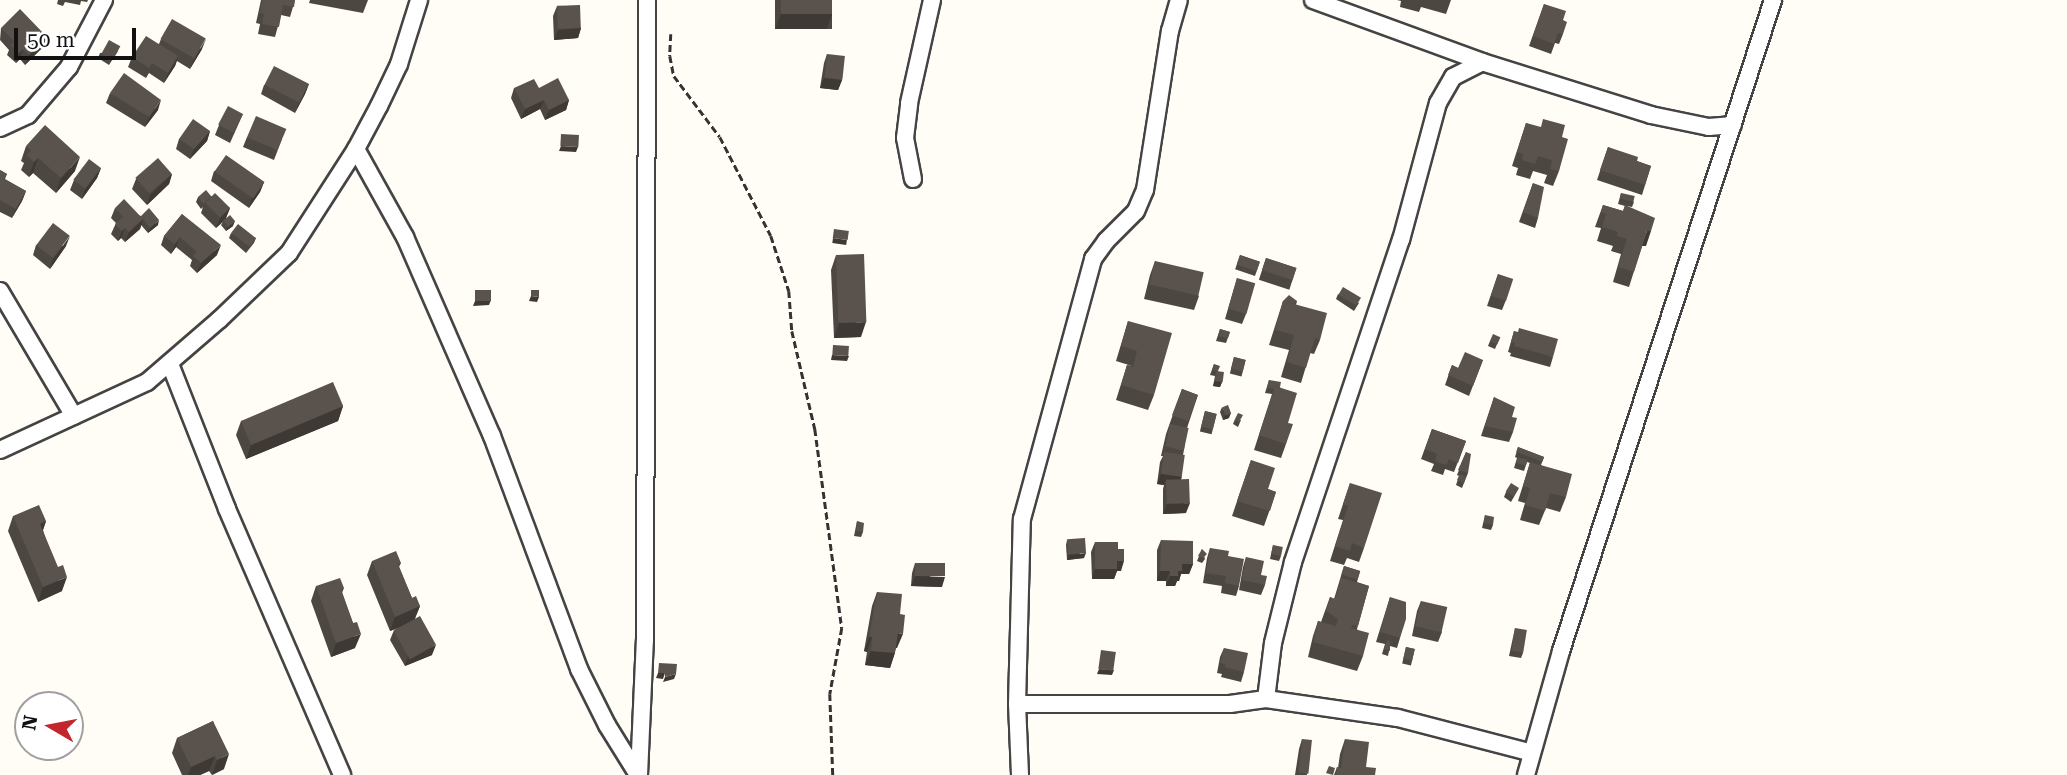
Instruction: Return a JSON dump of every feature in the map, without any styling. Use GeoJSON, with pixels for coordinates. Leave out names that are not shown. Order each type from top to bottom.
{"type":"FeatureCollection","features":[{"type":"Feature","properties":{"kind":"street"},"geometry":{"type":"LineString","coordinates":[[0,128],[28,115],[69,67],[104,0]]}},
{"type":"Feature","properties":{"kind":"street"},"geometry":{"type":"LineString","coordinates":[[0,450],[137,387],[170,364],[289,253],[355,149],[399,64],[419,0]]}},
{"type":"Feature","properties":{"kind":"street"},"geometry":{"type":"LineString","coordinates":[[638,775],[645,640],[647,0]]}},
{"type":"Feature","properties":{"kind":"street"},"geometry":{"type":"LineString","coordinates":[[913,179],[905,138],[909,103],[932,0]]}},
{"type":"Feature","properties":{"kind":"street"},"geometry":{"type":"LineString","coordinates":[[1020,775],[1017,704],[1022,519],[1093,259],[1106,241],[1136,211],[1145,190],[1170,31],[1179,0]]}},
{"type":"Feature","properties":{"kind":"street"},"geometry":{"type":"LineString","coordinates":[[1313,0],[1482,62],[1651,115],[1709,127],[1733,125]]}},
{"type":"Feature","properties":{"kind":"street"},"geometry":{"type":"LineString","coordinates":[[1526,775],[1561,652],[1773,0]]}},
{"type":"Feature","properties":{"kind":"street"},"geometry":{"type":"LineString","coordinates":[[1266,699],[1273,643],[1293,562],[1401,240],[1438,103],[1453,77],[1482,62]]}},
{"type":"Feature","properties":{"kind":"street"},"geometry":{"type":"LineString","coordinates":[[355,149],[405,237],[492,436],[579,669],[607,725],[638,775]]}},
{"type":"Feature","properties":{"kind":"street"},"geometry":{"type":"LineString","coordinates":[[0,291],[74,416]]}},
{"type":"Feature","properties":{"kind":"street"},"geometry":{"type":"LineString","coordinates":[[170,364],[227,509],[342,775]]}},
{"type":"Feature","properties":{"kind":"street"},"geometry":{"type":"LineString","coordinates":[[1017,704],[1230,704],[1266,699],[1398,718],[1532,753]]}},
{"type":"Feature","properties":{"kind":"path"},"geometry":{"type":"LineString","coordinates":[[671,34],[670,56],[674,76],[720,137],[771,236],[789,291],[792,331],[815,429],[842,628],[831,694],[832,775]]}},
{"type":"Feature","properties":{"kind":"building"},"geometry":{"type":"Polygon","coordinates":[[[262,0],[295,0],[294,7],[283,5],[279,27],[262,24],[262,0]]]}},
{"type":"Feature","properties":{"kind":"building"},"geometry":{"type":"Polygon","coordinates":[[[781,0],[832,0],[832,14],[781,14],[781,0]]]}},
{"type":"Feature","properties":{"kind":"building"},"geometry":{"type":"Polygon","coordinates":[[[1544,4],[1566,11],[1563,20],[1567,22],[1563,34],[1558,33],[1554,44],[1533,36],[1544,4]]]}},
{"type":"Feature","properties":{"kind":"building"},"geometry":{"type":"Polygon","coordinates":[[[580,5],[581,28],[558,29],[557,6],[580,5]]]}},
{"type":"Feature","properties":{"kind":"building"},"geometry":{"type":"Polygon","coordinates":[[[20,9],[47,37],[29,55],[23,49],[19,53],[11,45],[14,41],[1,28],[20,9]]]}},
{"type":"Feature","properties":{"kind":"building"},"geometry":{"type":"Polygon","coordinates":[[[172,19],[206,38],[194,58],[160,39],[172,19]]]}},
{"type":"Feature","properties":{"kind":"building"},"geometry":{"type":"Polygon","coordinates":[[[146,36],[178,56],[168,73],[152,63],[149,68],[132,57],[146,36]]]}},
{"type":"Feature","properties":{"kind":"building"},"geometry":{"type":"Polygon","coordinates":[[[109,40],[120,46],[113,60],[101,54],[109,40]]]}},
{"type":"Feature","properties":{"kind":"building"},"geometry":{"type":"Polygon","coordinates":[[[827,54],[845,56],[842,80],[824,78],[827,54]]]}},
{"type":"Feature","properties":{"kind":"building"},"geometry":{"type":"Polygon","coordinates":[[[274,66],[309,84],[299,102],[264,85],[274,66]]]}},
{"type":"Feature","properties":{"kind":"building"},"geometry":{"type":"Polygon","coordinates":[[[124,73],[161,100],[149,117],[110,93],[124,73]]]}},
{"type":"Feature","properties":{"kind":"building"},"geometry":{"type":"Polygon","coordinates":[[[558,78],[569,100],[549,110],[544,100],[525,109],[514,88],[534,79],[539,88],[558,78]]]}},
{"type":"Feature","properties":{"kind":"building"},"geometry":{"type":"Polygon","coordinates":[[[228,106],[243,114],[233,133],[218,125],[228,106]]]}},
{"type":"Feature","properties":{"kind":"building"},"geometry":{"type":"Polygon","coordinates":[[[256,116],[286,129],[277,150],[247,137],[256,116]]]}},
{"type":"Feature","properties":{"kind":"building"},"geometry":{"type":"Polygon","coordinates":[[[193,119],[210,131],[194,149],[179,139],[193,119]]]}},
{"type":"Feature","properties":{"kind":"building"},"geometry":{"type":"Polygon","coordinates":[[[1543,119],[1565,125],[1562,137],[1568,139],[1559,171],[1550,169],[1552,160],[1538,156],[1535,164],[1522,160],[1523,154],[1517,152],[1526,123],[1541,127],[1543,119]]]}},
{"type":"Feature","properties":{"kind":"building"},"geometry":{"type":"Polygon","coordinates":[[[45,125],[80,157],[61,178],[38,158],[34,162],[27,155],[31,150],[26,146],[45,125]]]}},
{"type":"Feature","properties":{"kind":"building"},"geometry":{"type":"Polygon","coordinates":[[[561,134],[579,135],[578,147],[560,146],[561,134]]]}},
{"type":"Feature","properties":{"kind":"building"},"geometry":{"type":"Polygon","coordinates":[[[1608,147],[1638,157],[1637,161],[1651,166],[1645,185],[1600,170],[1608,147]]]}},
{"type":"Feature","properties":{"kind":"building"},"geometry":{"type":"Polygon","coordinates":[[[226,155],[265,182],[253,198],[215,171],[226,155]]]}},
{"type":"Feature","properties":{"kind":"building"},"geometry":{"type":"Polygon","coordinates":[[[158,158],[172,174],[149,194],[135,178],[158,158]]]}},
{"type":"Feature","properties":{"kind":"building"},"geometry":{"type":"Polygon","coordinates":[[[89,159],[101,168],[85,189],[73,180],[89,159]]]}},
{"type":"Feature","properties":{"kind":"building"},"geometry":{"type":"Polygon","coordinates":[[[0,170],[7,174],[4,179],[26,191],[16,209],[0,200],[0,170]]]}},
{"type":"Feature","properties":{"kind":"building"},"geometry":{"type":"Polygon","coordinates":[[[1533,183],[1544,187],[1538,218],[1523,212],[1533,183]]]}},
{"type":"Feature","properties":{"kind":"building"},"geometry":{"type":"Polygon","coordinates":[[[206,190],[211,196],[203,204],[198,197],[206,190]]]}},
{"type":"Feature","properties":{"kind":"building"},"geometry":{"type":"Polygon","coordinates":[[[215,193],[230,208],[220,218],[205,203],[215,193]]]}},
{"type":"Feature","properties":{"kind":"building"},"geometry":{"type":"Polygon","coordinates":[[[1621,193],[1635,196],[1633,202],[1620,199],[1621,193]]]}},
{"type":"Feature","properties":{"kind":"building"},"geometry":{"type":"Polygon","coordinates":[[[124,199],[143,219],[129,232],[125,228],[122,231],[115,224],[123,217],[115,208],[124,199]]]}},
{"type":"Feature","properties":{"kind":"building"},"geometry":{"type":"Polygon","coordinates":[[[1603,205],[1623,211],[1625,205],[1655,218],[1651,231],[1647,231],[1634,272],[1618,267],[1627,239],[1617,236],[1618,232],[1602,227],[1606,214],[1601,212],[1603,205]]]}},
{"type":"Feature","properties":{"kind":"building"},"geometry":{"type":"Polygon","coordinates":[[[149,208],[159,220],[150,228],[141,216],[149,208]]]}},
{"type":"Feature","properties":{"kind":"building"},"geometry":{"type":"Polygon","coordinates":[[[182,214],[221,245],[201,263],[193,256],[197,252],[180,237],[175,244],[164,236],[182,214]]]}},
{"type":"Feature","properties":{"kind":"building"},"geometry":{"type":"Polygon","coordinates":[[[230,215],[235,221],[228,227],[223,221],[230,215]]]}},
{"type":"Feature","properties":{"kind":"building"},"geometry":{"type":"Polygon","coordinates":[[[53,223],[70,236],[53,258],[36,245],[53,223]]]}},
{"type":"Feature","properties":{"kind":"building"},"geometry":{"type":"Polygon","coordinates":[[[238,224],[256,238],[249,247],[231,233],[238,224]]]}},
{"type":"Feature","properties":{"kind":"building"},"geometry":{"type":"Polygon","coordinates":[[[834,229],[849,231],[848,240],[833,238],[834,229]]]}},
{"type":"Feature","properties":{"kind":"building"},"geometry":{"type":"Polygon","coordinates":[[[864,254],[866,322],[838,323],[836,255],[864,254]]]}},
{"type":"Feature","properties":{"kind":"building"},"geometry":{"type":"Polygon","coordinates":[[[1240,255],[1260,262],[1257,271],[1237,264],[1240,255]]]}},
{"type":"Feature","properties":{"kind":"building"},"geometry":{"type":"Polygon","coordinates":[[[1266,258],[1296,268],[1292,280],[1262,270],[1266,258]]]}},
{"type":"Feature","properties":{"kind":"building"},"geometry":{"type":"Polygon","coordinates":[[[1155,261],[1204,272],[1198,296],[1150,284],[1155,261]]]}},
{"type":"Feature","properties":{"kind":"building"},"geometry":{"type":"Polygon","coordinates":[[[1498,274],[1513,279],[1506,301],[1491,296],[1498,274]]]}},
{"type":"Feature","properties":{"kind":"building"},"geometry":{"type":"Polygon","coordinates":[[[1237,278],[1255,283],[1246,314],[1228,309],[1237,278]]]}},
{"type":"Feature","properties":{"kind":"building"},"geometry":{"type":"Polygon","coordinates":[[[1343,287],[1361,298],[1356,306],[1338,295],[1343,287]]]}},
{"type":"Feature","properties":{"kind":"building"},"geometry":{"type":"Polygon","coordinates":[[[475,290],[491,290],[491,301],[475,301],[475,290]]]}},
{"type":"Feature","properties":{"kind":"building"},"geometry":{"type":"Polygon","coordinates":[[[531,290],[539,290],[539,297],[531,296],[531,290]]]}},
{"type":"Feature","properties":{"kind":"building"},"geometry":{"type":"Polygon","coordinates":[[[1289,295],[1297,301],[1294,304],[1283,301],[1289,295]]]}},
{"type":"Feature","properties":{"kind":"building"},"geometry":{"type":"Polygon","coordinates":[[[1283,301],[1327,313],[1320,340],[1315,338],[1306,368],[1287,362],[1294,335],[1275,330],[1283,301]]]}},
{"type":"Feature","properties":{"kind":"building"},"geometry":{"type":"Polygon","coordinates":[[[1128,321],[1172,333],[1154,395],[1121,385],[1127,365],[1133,367],[1137,351],[1121,346],[1128,321]]]}},
{"type":"Feature","properties":{"kind":"building"},"geometry":{"type":"Polygon","coordinates":[[[1519,328],[1558,339],[1553,357],[1514,346],[1515,343],[1511,342],[1514,331],[1518,332],[1519,328]]]}},
{"type":"Feature","properties":{"kind":"building"},"geometry":{"type":"Polygon","coordinates":[[[1220,329],[1230,332],[1228,338],[1218,336],[1220,329]]]}},
{"type":"Feature","properties":{"kind":"building"},"geometry":{"type":"Polygon","coordinates":[[[1493,334],[1500,337],[1497,344],[1490,341],[1493,334]]]}},
{"type":"Feature","properties":{"kind":"building"},"geometry":{"type":"Polygon","coordinates":[[[833,345],[849,346],[848,356],[832,355],[833,345]]]}},
{"type":"Feature","properties":{"kind":"building"},"geometry":{"type":"Polygon","coordinates":[[[1465,352],[1483,360],[1473,386],[1448,375],[1452,365],[1458,368],[1465,352]]]}},
{"type":"Feature","properties":{"kind":"building"},"geometry":{"type":"Polygon","coordinates":[[[1234,357],[1246,360],[1243,372],[1231,369],[1234,357]]]}},
{"type":"Feature","properties":{"kind":"building"},"geometry":{"type":"Polygon","coordinates":[[[1214,364],[1220,366],[1218,371],[1212,370],[1214,364]]]}},
{"type":"Feature","properties":{"kind":"building"},"geometry":{"type":"Polygon","coordinates":[[[1216,371],[1224,372],[1223,382],[1215,381],[1216,371]]]}},
{"type":"Feature","properties":{"kind":"building"},"geometry":{"type":"Polygon","coordinates":[[[1269,380],[1281,382],[1280,387],[1267,388],[1269,380]]]}},
{"type":"Feature","properties":{"kind":"building"},"geometry":{"type":"Polygon","coordinates":[[[333,382],[343,406],[251,445],[241,421],[333,382]]]}},
{"type":"Feature","properties":{"kind":"building"},"geometry":{"type":"Polygon","coordinates":[[[1275,386],[1297,393],[1288,423],[1293,424],[1286,444],[1259,435],[1275,386]]]}},
{"type":"Feature","properties":{"kind":"building"},"geometry":{"type":"Polygon","coordinates":[[[1182,389],[1198,395],[1188,421],[1172,415],[1182,389]]]}},
{"type":"Feature","properties":{"kind":"building"},"geometry":{"type":"Polygon","coordinates":[[[1494,397],[1515,407],[1512,417],[1517,418],[1513,432],[1485,426],[1494,397]]]}},
{"type":"Feature","properties":{"kind":"building"},"geometry":{"type":"Polygon","coordinates":[[[1228,405],[1231,413],[1226,416],[1222,407],[1228,405]]]}},
{"type":"Feature","properties":{"kind":"building"},"geometry":{"type":"Polygon","coordinates":[[[1205,411],[1217,414],[1213,429],[1201,427],[1205,411]]]}},
{"type":"Feature","properties":{"kind":"building"},"geometry":{"type":"Polygon","coordinates":[[[1238,413],[1243,415],[1239,422],[1235,419],[1238,413]]]}},
{"type":"Feature","properties":{"kind":"building"},"geometry":{"type":"Polygon","coordinates":[[[1170,424],[1189,428],[1184,450],[1165,446],[1170,424]]]}},
{"type":"Feature","properties":{"kind":"building"},"geometry":{"type":"Polygon","coordinates":[[[1432,429],[1466,441],[1458,463],[1449,459],[1446,465],[1435,461],[1437,454],[1425,449],[1432,429]]]}},
{"type":"Feature","properties":{"kind":"building"},"geometry":{"type":"Polygon","coordinates":[[[1518,447],[1544,457],[1542,462],[1516,452],[1518,447]]]}},
{"type":"Feature","properties":{"kind":"building"},"geometry":{"type":"Polygon","coordinates":[[[1164,452],[1185,455],[1182,477],[1161,474],[1164,452]]]}},
{"type":"Feature","properties":{"kind":"building"},"geometry":{"type":"Polygon","coordinates":[[[1466,452],[1471,454],[1468,473],[1458,470],[1466,452]]]}},
{"type":"Feature","properties":{"kind":"building"},"geometry":{"type":"Polygon","coordinates":[[[1518,457],[1528,460],[1526,466],[1516,463],[1518,457]]]}},
{"type":"Feature","properties":{"kind":"building"},"geometry":{"type":"Polygon","coordinates":[[[1251,460],[1275,468],[1268,489],[1276,492],[1270,511],[1237,501],[1251,460]]]}},
{"type":"Feature","properties":{"kind":"building"},"geometry":{"type":"Polygon","coordinates":[[[1530,462],[1572,474],[1566,497],[1550,493],[1545,511],[1525,505],[1530,488],[1523,486],[1530,462]]]}},
{"type":"Feature","properties":{"kind":"building"},"geometry":{"type":"Polygon","coordinates":[[[1460,474],[1466,477],[1464,483],[1457,480],[1460,474]]]}},
{"type":"Feature","properties":{"kind":"building"},"geometry":{"type":"Polygon","coordinates":[[[1189,479],[1190,503],[1167,504],[1166,480],[1189,479]]]}},
{"type":"Feature","properties":{"kind":"building"},"geometry":{"type":"Polygon","coordinates":[[[1350,483],[1382,493],[1364,548],[1352,543],[1350,551],[1335,546],[1348,506],[1343,504],[1350,483]]]}},
{"type":"Feature","properties":{"kind":"building"},"geometry":{"type":"Polygon","coordinates":[[[1511,483],[1519,488],[1513,496],[1506,491],[1511,483]]]}},
{"type":"Feature","properties":{"kind":"building"},"geometry":{"type":"Polygon","coordinates":[[[39,505],[46,521],[40,524],[58,567],[63,565],[67,577],[43,587],[13,516],[39,505]]]}},
{"type":"Feature","properties":{"kind":"building"},"geometry":{"type":"Polygon","coordinates":[[[1485,515],[1494,517],[1493,525],[1484,523],[1485,515]]]}},
{"type":"Feature","properties":{"kind":"building"},"geometry":{"type":"Polygon","coordinates":[[[857,521],[864,523],[863,532],[856,531],[857,521]]]}},
{"type":"Feature","properties":{"kind":"building"},"geometry":{"type":"Polygon","coordinates":[[[1085,538],[1086,553],[1068,554],[1067,539],[1085,538]]]}},
{"type":"Feature","properties":{"kind":"building"},"geometry":{"type":"Polygon","coordinates":[[[1161,540],[1193,541],[1193,564],[1182,564],[1182,571],[1178,571],[1178,576],[1170,576],[1170,571],[1160,571],[1161,540]]]}},
{"type":"Feature","properties":{"kind":"building"},"geometry":{"type":"Polygon","coordinates":[[[1095,542],[1118,542],[1118,549],[1124,549],[1124,561],[1117,561],[1117,569],[1095,569],[1095,542]]]}},
{"type":"Feature","properties":{"kind":"building"},"geometry":{"type":"Polygon","coordinates":[[[1273,545],[1283,547],[1281,556],[1271,554],[1273,545]]]}},
{"type":"Feature","properties":{"kind":"building"},"geometry":{"type":"Polygon","coordinates":[[[1210,548],[1229,551],[1228,556],[1244,559],[1239,586],[1225,583],[1226,576],[1206,573],[1210,548]]]}},
{"type":"Feature","properties":{"kind":"building"},"geometry":{"type":"Polygon","coordinates":[[[1202,549],[1207,554],[1203,558],[1198,556],[1202,549]]]}},
{"type":"Feature","properties":{"kind":"building"},"geometry":{"type":"Polygon","coordinates":[[[396,551],[401,563],[398,564],[412,598],[416,596],[420,606],[395,617],[372,561],[396,551]]]}},
{"type":"Feature","properties":{"kind":"building"},"geometry":{"type":"Polygon","coordinates":[[[1246,557],[1264,561],[1261,575],[1267,576],[1265,585],[1242,580],[1246,557]]]}},
{"type":"Feature","properties":{"kind":"building"},"geometry":{"type":"Polygon","coordinates":[[[915,563],[945,563],[945,576],[915,576],[915,563]]]}},
{"type":"Feature","properties":{"kind":"building"},"geometry":{"type":"Polygon","coordinates":[[[1344,566],[1360,571],[1358,580],[1341,575],[1344,566]]]}},
{"type":"Feature","properties":{"kind":"building"},"geometry":{"type":"Polygon","coordinates":[[[340,578],[353,623],[357,622],[361,634],[336,643],[316,586],[340,578]]]}},
{"type":"Feature","properties":{"kind":"building"},"geometry":{"type":"Polygon","coordinates":[[[1341,578],[1369,586],[1358,626],[1352,625],[1351,628],[1369,633],[1363,656],[1313,642],[1318,621],[1336,626],[1338,619],[1326,611],[1330,597],[1335,599],[1341,578]]]}},
{"type":"Feature","properties":{"kind":"building"},"geometry":{"type":"Polygon","coordinates":[[[877,592],[902,594],[900,614],[905,615],[903,634],[898,633],[895,653],[871,651],[872,637],[869,637],[877,592]]]}},
{"type":"Feature","properties":{"kind":"building"},"geometry":{"type":"Polygon","coordinates":[[[1390,597],[1406,602],[1406,619],[1400,638],[1380,632],[1390,597]]]}},
{"type":"Feature","properties":{"kind":"building"},"geometry":{"type":"Polygon","coordinates":[[[1421,601],[1447,607],[1441,632],[1415,626],[1421,601]]]}},
{"type":"Feature","properties":{"kind":"building"},"geometry":{"type":"Polygon","coordinates":[[[420,616],[436,645],[410,659],[394,631],[420,616]]]}},
{"type":"Feature","properties":{"kind":"building"},"geometry":{"type":"Polygon","coordinates":[[[1515,628],[1527,630],[1523,653],[1511,651],[1515,628]]]}},
{"type":"Feature","properties":{"kind":"building"},"geometry":{"type":"Polygon","coordinates":[[[1387,640],[1390,641],[1390,651],[1384,649],[1387,640]]]}},
{"type":"Feature","properties":{"kind":"building"},"geometry":{"type":"Polygon","coordinates":[[[1406,647],[1415,649],[1412,661],[1403,659],[1406,647]]]}},
{"type":"Feature","properties":{"kind":"building"},"geometry":{"type":"Polygon","coordinates":[[[1224,648],[1248,653],[1244,672],[1220,663],[1224,648]]]}},
{"type":"Feature","properties":{"kind":"building"},"geometry":{"type":"Polygon","coordinates":[[[1101,650],[1116,652],[1113,671],[1098,669],[1101,650]]]}},
{"type":"Feature","properties":{"kind":"building"},"geometry":{"type":"Polygon","coordinates":[[[659,663],[677,664],[676,674],[665,677],[665,673],[658,673],[659,663]]]}},
{"type":"Feature","properties":{"kind":"building"},"geometry":{"type":"Polygon","coordinates":[[[213,721],[229,754],[217,760],[215,756],[191,767],[177,738],[213,721]]]}},
{"type":"Feature","properties":{"kind":"building"},"geometry":{"type":"Polygon","coordinates":[[[1302,739],[1312,740],[1308,774],[1298,773],[1302,739]]]}},
{"type":"Feature","properties":{"kind":"building"},"geometry":{"type":"Polygon","coordinates":[[[1345,739],[1369,742],[1366,767],[1376,768],[1375,775],[1336,775],[1337,767],[1341,768],[1345,739]]]}},
{"type":"Feature","properties":{"kind":"building"},"geometry":{"type":"Polygon","coordinates":[[[1329,766],[1335,768],[1333,775],[1326,773],[1329,766]]]}}]}
